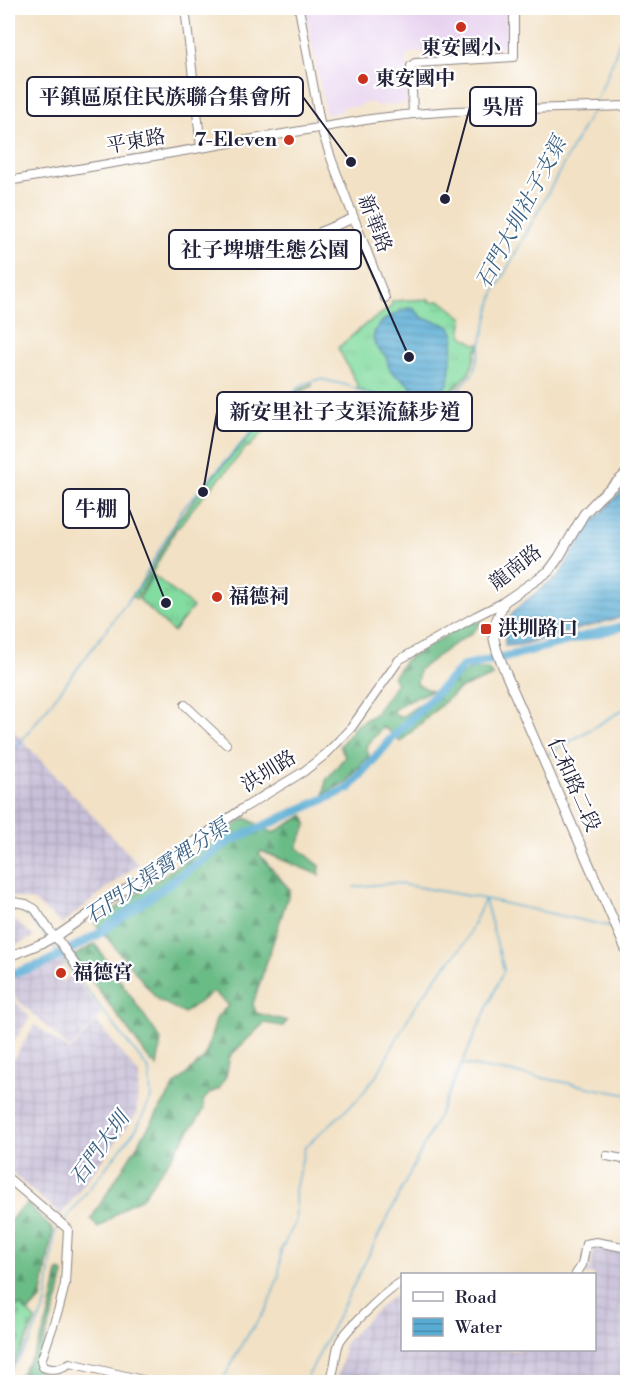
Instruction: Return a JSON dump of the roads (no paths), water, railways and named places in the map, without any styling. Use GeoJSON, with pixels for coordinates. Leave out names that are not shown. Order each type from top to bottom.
{"type":"FeatureCollection","features":[{"type":"Feature","properties":{"kind":"main road","name":"龍南路"},"geometry":{"type":"LineString","coordinates":[[504,602],[549,570],[584,514],[627,472]]}},
{"type":"Feature","properties":{"kind":"main road","name":"仁和路二段"},"geometry":{"type":"LineString","coordinates":[[504,602],[496,622],[494,639],[498,653],[627,954]]}},
{"type":"Feature","properties":{"kind":"street"},"geometry":{"type":"LineString","coordinates":[[185,8],[201,147]]}},
{"type":"Feature","properties":{"kind":"street","name":"新華路"},"geometry":{"type":"LineString","coordinates":[[299,8],[321,128],[385,298]]}},
{"type":"Feature","properties":{"kind":"street"},"geometry":{"type":"LineString","coordinates":[[413,114],[411,66],[415,63],[514,57],[514,8]]}},
{"type":"Feature","properties":{"kind":"street","name":"平東路"},"geometry":{"type":"LineString","coordinates":[[8,181],[201,147],[413,114],[627,106]]}},
{"type":"Feature","properties":{"kind":"street"},"geometry":{"type":"LineString","coordinates":[[322,231],[354,219]]}},
{"type":"Feature","properties":{"kind":"street","name":"龍南路"},"geometry":{"type":"LineString","coordinates":[[399,660],[504,602]]}},
{"type":"Feature","properties":{"kind":"street","name":"洪圳路"},"geometry":{"type":"LineString","coordinates":[[8,957],[52,940],[242,809],[303,772],[326,754],[351,728],[399,660]]}},
{"type":"Feature","properties":{"kind":"street"},"geometry":{"type":"LineString","coordinates":[[185,705],[226,744]]}},
{"type":"Feature","properties":{"kind":"street"},"geometry":{"type":"LineString","coordinates":[[8,901],[26,904],[35,909],[52,940],[77,968]]}},
{"type":"Feature","properties":{"kind":"street"},"geometry":{"type":"LineString","coordinates":[[607,1156],[627,1160]]}},
{"type":"Feature","properties":{"kind":"street"},"geometry":{"type":"LineString","coordinates":[[8,1178],[64,1226],[65,1284],[41,1361],[43,1367],[55,1369],[70,1363],[151,1383]]}},
{"type":"Feature","properties":{"kind":"street"},"geometry":{"type":"LineString","coordinates":[[577,1273],[582,1265],[586,1244],[596,1242],[627,1248]]}},
{"type":"Feature","properties":{"kind":"street"},"geometry":{"type":"LineString","coordinates":[[329,1383],[335,1367],[339,1343],[346,1333],[380,1299],[401,1282]]}},
{"type":"Feature","properties":{"kind":"water"},"geometry":{"type":"Polygon","coordinates":[[[409,308],[414,309],[423,318],[450,327],[454,335],[448,384],[428,406],[421,403],[410,386],[390,370],[385,355],[375,345],[375,331],[378,326],[396,313],[409,308]]]}},
{"type":"Feature","properties":{"kind":"water"},"geometry":{"type":"Polygon","coordinates":[[[627,486],[627,616],[520,645],[505,646],[509,618],[517,608],[559,576],[589,526],[627,486]]]}},
{"type":"Feature","properties":{"kind":"waterway"},"geometry":{"type":"LineString","coordinates":[[595,104],[613,61],[628,15]]}},
{"type":"Feature","properties":{"kind":"waterway","name":"石門大圳社子支渠"},"geometry":{"type":"LineString","coordinates":[[8,758],[139,586],[181,511],[260,422],[303,384],[320,379],[346,385],[426,418],[434,415],[474,372],[494,293],[592,111]]}},
{"type":"Feature","properties":{"kind":"waterway","name":"石門大渠霄裡分渠"},"geometry":{"type":"LineString","coordinates":[[8,975],[43,964],[95,936],[228,842],[349,788],[391,739],[464,666],[628,625]]}},
{"type":"Feature","properties":{"kind":"waterway"},"geometry":{"type":"LineString","coordinates":[[547,755],[628,707]]}},
{"type":"Feature","properties":{"kind":"waterway"},"geometry":{"type":"LineString","coordinates":[[354,887],[395,883],[480,898],[613,927]]}},
{"type":"Feature","properties":{"kind":"waterway"},"geometry":{"type":"LineString","coordinates":[[222,1382],[243,1342],[267,1308],[279,1275],[281,1250],[296,1221],[295,1190],[305,1147],[358,1099],[377,1075],[412,1011],[464,944],[485,899]]}},
{"type":"Feature","properties":{"kind":"waterway"},"geometry":{"type":"LineString","coordinates":[[305,1382],[437,1119],[504,970],[485,900]]}},
{"type":"Feature","properties":{"kind":"waterway","name":"石門大圳"},"geometry":{"type":"LineString","coordinates":[[8,907],[25,915],[47,939]]}},
{"type":"Feature","properties":{"kind":"waterway"},"geometry":{"type":"LineString","coordinates":[[620,929],[628,931]]}},
{"type":"Feature","properties":{"kind":"waterway","name":"石門大圳"},"geometry":{"type":"LineString","coordinates":[[50,943],[149,1070],[151,1098],[137,1128],[64,1221]]}},
{"type":"Feature","properties":{"kind":"waterway"},"geometry":{"type":"LineString","coordinates":[[461,1064],[628,1095]]}},
{"type":"Feature","properties":{"kind":"waterway","name":"石門大圳"},"geometry":{"type":"LineString","coordinates":[[8,1373],[29,1343],[46,1304],[55,1232],[59,1227]]}},
{"type":"Feature","properties":{"kind":"place","name":"東安國小"},"geometry":{"type":"Point","coordinates":[461,27]}},
{"type":"Feature","properties":{"kind":"place","name":"東安國中"},"geometry":{"type":"Point","coordinates":[363,79]}},
{"type":"Feature","properties":{"kind":"place","name":"7-Eleven"},"geometry":{"type":"Point","coordinates":[289,140]}},
{"type":"Feature","properties":{"kind":"place","name":"平鎮區原住民族聯合集會所"},"geometry":{"type":"Point","coordinates":[351,162]}},
{"type":"Feature","properties":{"kind":"place","name":"吳厝"},"geometry":{"type":"Point","coordinates":[445,199]}},
{"type":"Feature","properties":{"kind":"place","name":"社子埤塘生態公園"},"geometry":{"type":"Point","coordinates":[409,357]}},
{"type":"Feature","properties":{"kind":"place","name":"新安里社子支渠流蘇步道"},"geometry":{"type":"Point","coordinates":[203,492]}},
{"type":"Feature","properties":{"kind":"place","name":"福德祠"},"geometry":{"type":"Point","coordinates":[217,597]}},
{"type":"Feature","properties":{"kind":"place","name":"牛棚"},"geometry":{"type":"Point","coordinates":[166,603]}},
{"type":"Feature","properties":{"kind":"place","name":"洪圳路口"},"geometry":{"type":"Point","coordinates":[486,629]}},
{"type":"Feature","properties":{"kind":"place","name":"福德宮"},"geometry":{"type":"Point","coordinates":[61,973]}}]}
